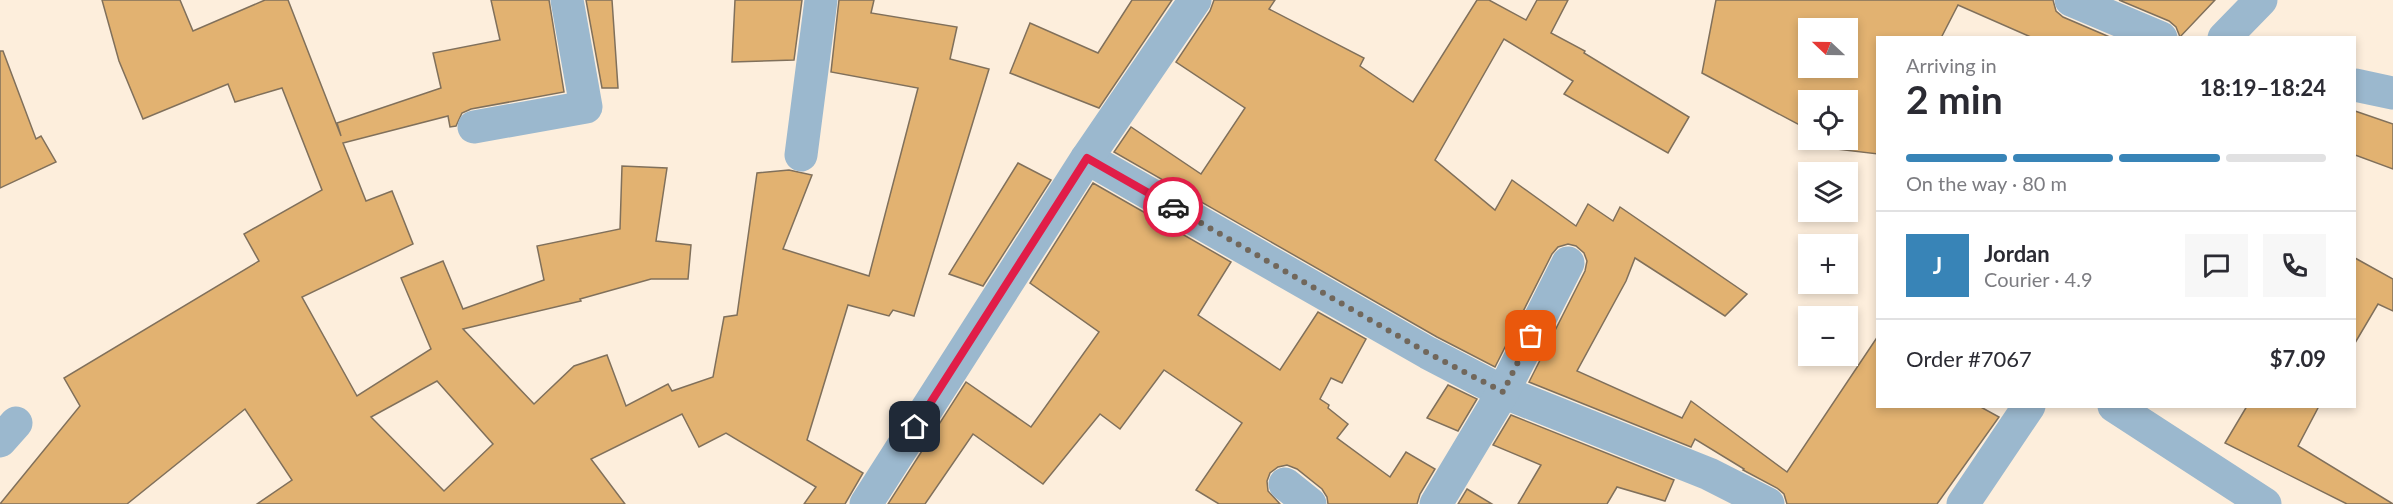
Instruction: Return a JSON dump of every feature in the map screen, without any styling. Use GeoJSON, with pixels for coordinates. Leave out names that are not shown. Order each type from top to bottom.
{"type":"FeatureCollection","features":[{"type":"Feature","properties":{"kind":"street"},"geometry":{"type":"LineString","coordinates":[[474,127],[586,107],[567,0]]}},
{"type":"Feature","properties":{"kind":"street"},"geometry":{"type":"LineString","coordinates":[[801,155],[821,0]]}},
{"type":"Feature","properties":{"kind":"street"},"geometry":{"type":"LineString","coordinates":[[866,504],[1087,158],[1195,0]]}},
{"type":"Feature","properties":{"kind":"street"},"geometry":{"type":"LineString","coordinates":[[2072,0],[2156,36]]}},
{"type":"Feature","properties":{"kind":"street"},"geometry":{"type":"LineString","coordinates":[[2226,36],[2261,0]]}},
{"type":"Feature","properties":{"kind":"street"},"geometry":{"type":"LineString","coordinates":[[2356,85],[2393,93]]}},
{"type":"Feature","properties":{"kind":"street"},"geometry":{"type":"LineString","coordinates":[[1087,158],[1428,353],[1503,392],[1709,474],[1768,504]]}},
{"type":"Feature","properties":{"kind":"street"},"geometry":{"type":"LineString","coordinates":[[1436,504],[1503,392],[1568,263]]}},
{"type":"Feature","properties":{"kind":"street"},"geometry":{"type":"LineString","coordinates":[[1964,504],[2028,408]]}},
{"type":"Feature","properties":{"kind":"street"},"geometry":{"type":"LineString","coordinates":[[2117,408],[2265,504]]}},
{"type":"Feature","properties":{"kind":"street"},"geometry":{"type":"LineString","coordinates":[[1285,484],[1310,504]]}},
{"type":"Feature","properties":{"kind":"building"},"geometry":{"type":"Polygon","coordinates":[[[102,0],[180,0],[193,31],[265,0],[288,0],[341,136],[337,123],[441,88],[433,53],[500,40],[491,0],[549,0],[564,92],[471,109],[462,113],[456,126],[450,127],[448,116],[343,143],[366,201],[392,191],[413,244],[302,297],[357,396],[431,349],[401,278],[443,261],[463,309],[544,280],[537,246],[620,229],[622,166],[667,168],[656,241],[691,245],[688,279],[651,279],[580,299],[581,301],[463,329],[534,404],[574,366],[607,355],[626,406],[668,384],[672,391],[713,377],[724,317],[737,315],[757,173],[789,170],[812,175],[783,249],[869,276],[918,88],[831,72],[839,0],[874,0],[871,13],[957,27],[950,59],[989,69],[914,316],[893,310],[889,316],[848,305],[807,440],[863,473],[845,504],[804,504],[816,487],[726,433],[699,447],[682,414],[591,459],[625,504],[257,504],[292,480],[245,409],[127,504],[0,504],[80,406],[64,378],[259,261],[244,234],[322,190],[282,88],[235,102],[228,84],[143,119],[119,61],[102,0]],[[437,381],[371,417],[444,491],[493,444],[437,381]]]}},
{"type":"Feature","properties":{"kind":"building"},"geometry":{"type":"Polygon","coordinates":[[[586,0],[612,0],[618,88],[602,88],[586,0]]]}},
{"type":"Feature","properties":{"kind":"building"},"geometry":{"type":"Polygon","coordinates":[[[735,0],[802,0],[794,60],[732,62],[735,0]]]}},
{"type":"Feature","properties":{"kind":"building"},"geometry":{"type":"Polygon","coordinates":[[[1132,0],[1172,0],[1099,108],[1010,73],[1030,23],[1098,53],[1132,0]]]}},
{"type":"Feature","properties":{"kind":"building"},"geometry":{"type":"Polygon","coordinates":[[[1214,0],[1275,0],[1269,9],[1364,58],[1360,66],[1413,102],[1477,0],[1489,0],[1526,20],[1537,0],[1568,0],[1551,33],[1585,51],[1584,53],[1689,117],[1668,153],[1564,94],[1573,81],[1504,39],[1435,160],[1495,210],[1512,180],[1576,226],[1588,204],[1613,221],[1620,207],[1747,294],[1725,316],[1635,258],[1626,281],[1577,371],[1682,418],[1691,401],[1787,472],[1876,339],[1876,408],[1983,408],[1999,417],[1937,504],[1787,504],[1784,494],[1777,488],[1743,470],[1695,439],[1691,447],[1529,382],[1585,271],[1587,261],[1584,253],[1576,246],[1568,244],[1558,247],[1552,254],[1495,367],[1437,337],[1114,152],[1131,127],[1201,174],[1245,108],[1176,62],[1210,11],[1214,0]]]}},
{"type":"Feature","properties":{"kind":"building"},"geometry":{"type":"Polygon","coordinates":[[[1716,0],[2053,0],[2056,11],[2063,17],[2107,36],[2028,36],[1958,5],[1942,36],[1876,36],[1876,154],[1844,150],[1858,150],[1858,90],[1798,90],[1798,124],[1702,73],[1716,0]]]}},
{"type":"Feature","properties":{"kind":"building"},"geometry":{"type":"Polygon","coordinates":[[[2119,0],[2215,0],[2181,36],[2169,21],[2119,0]]]}},
{"type":"Feature","properties":{"kind":"building"},"geometry":{"type":"Polygon","coordinates":[[[0,51],[3,51],[36,139],[41,136],[56,162],[0,188],[0,51]]]}},
{"type":"Feature","properties":{"kind":"building"},"geometry":{"type":"Polygon","coordinates":[[[2356,111],[2393,124],[2393,169],[2356,155],[2356,111]]]}},
{"type":"Feature","properties":{"kind":"building"},"geometry":{"type":"Polygon","coordinates":[[[1018,163],[1051,180],[983,286],[949,274],[1018,163]]]}},
{"type":"Feature","properties":{"kind":"building"},"geometry":{"type":"Polygon","coordinates":[[[1093,183],[1231,262],[1198,315],[1280,370],[1318,312],[1366,339],[1342,383],[1331,378],[1320,399],[1348,424],[1337,438],[1390,477],[1406,452],[1435,469],[1420,494],[1417,504],[1328,504],[1322,489],[1297,469],[1287,465],[1278,467],[1270,473],[1267,481],[1268,491],[1280,504],[1219,504],[1196,490],[1242,423],[1164,370],[1120,429],[1100,414],[1043,484],[973,434],[925,504],[888,504],[966,382],[1031,427],[1099,332],[1030,283],[1093,183]]]}},
{"type":"Feature","properties":{"kind":"building"},"geometry":{"type":"Polygon","coordinates":[[[2356,259],[2393,279],[2393,311],[2378,304],[2356,341],[2356,259]]]}},
{"type":"Feature","properties":{"kind":"building"},"geometry":{"type":"Polygon","coordinates":[[[1448,385],[1477,399],[1458,431],[1427,418],[1448,385]]]}},
{"type":"Feature","properties":{"kind":"building"},"geometry":{"type":"Polygon","coordinates":[[[2246,408],[2318,408],[2298,446],[2393,504],[2347,504],[2225,443],[2246,408]]]}},
{"type":"Feature","properties":{"kind":"building"},"geometry":{"type":"Polygon","coordinates":[[[1511,415],[1674,480],[1665,501],[1617,487],[1607,504],[1518,504],[1541,465],[1493,445],[1511,415]]]}},
{"type":"Feature","properties":{"kind":"building"},"geometry":{"type":"Polygon","coordinates":[[[1467,489],[1492,504],[1458,504],[1467,489]]]}},
{"type":"Feature","properties":{"kind":"way so far"},"geometry":{"type":"LineString","coordinates":[[1173,207],[1428,353],[1503,392],[1531,336]]}},
{"type":"Feature","properties":{"kind":"route"},"geometry":{"type":"LineString","coordinates":[[915,427],[1087,158],[1173,207]]}}]}
